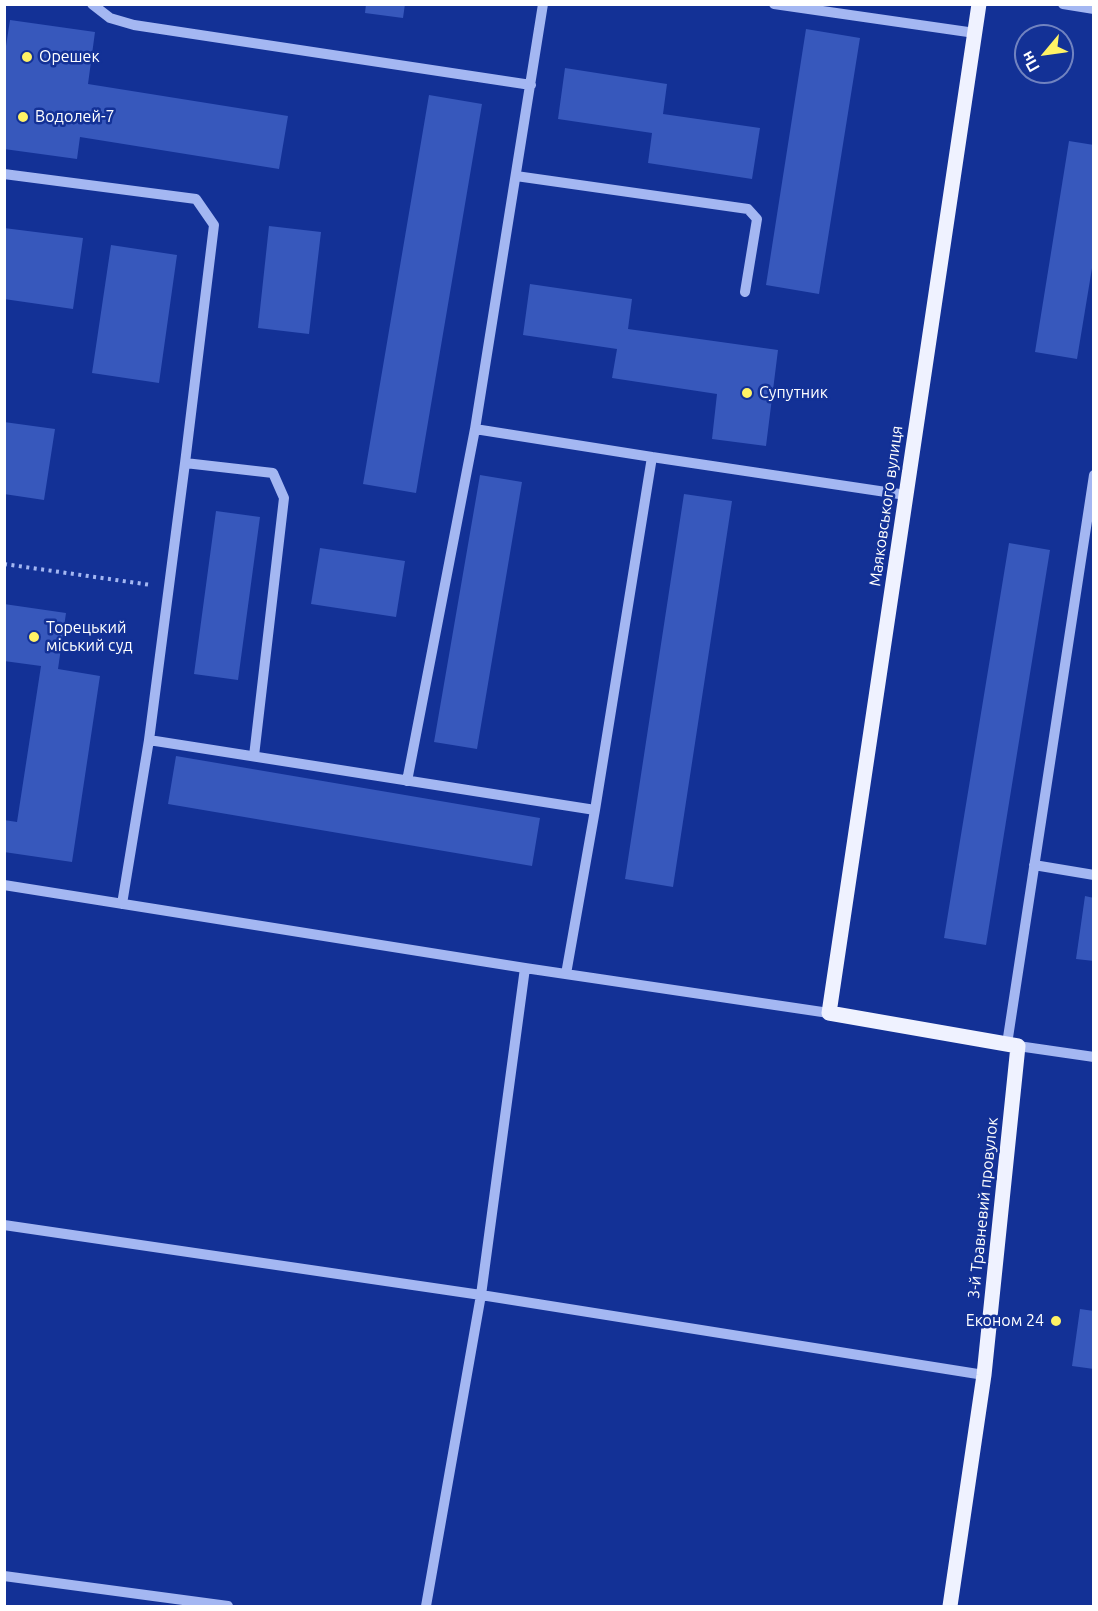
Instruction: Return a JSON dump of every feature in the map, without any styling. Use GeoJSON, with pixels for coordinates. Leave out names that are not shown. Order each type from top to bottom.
{"type":"FeatureCollection","features":[{"type":"Feature","properties":{"kind":"main road","name":"Маяковського вулиця"},"geometry":{"type":"LineString","coordinates":[[829,1013],[979,4]]}},
{"type":"Feature","properties":{"kind":"main road"},"geometry":{"type":"LineString","coordinates":[[829,1013],[1012,1045]]}},
{"type":"Feature","properties":{"kind":"main road","name":"3-й Травневий провулок"},"geometry":{"type":"LineString","coordinates":[[950,1606],[984,1375],[1012,1045]]}},
{"type":"Feature","properties":{"kind":"street"},"geometry":{"type":"LineString","coordinates":[[92,4],[110,18],[134,25],[531,85]]}},
{"type":"Feature","properties":{"kind":"street"},"geometry":{"type":"LineString","coordinates":[[407,780],[475,429],[543,4]]}},
{"type":"Feature","properties":{"kind":"street"},"geometry":{"type":"LineString","coordinates":[[774,4],[975,33]]}},
{"type":"Feature","properties":{"kind":"street"},"geometry":{"type":"LineString","coordinates":[[1063,4],[1094,9]]}},
{"type":"Feature","properties":{"kind":"street"},"geometry":{"type":"LineString","coordinates":[[4,174],[196,199],[214,225],[149,740],[122,904]]}},
{"type":"Feature","properties":{"kind":"street"},"geometry":{"type":"LineString","coordinates":[[516,176],[748,209],[757,219],[745,292]]}},
{"type":"Feature","properties":{"kind":"street"},"geometry":{"type":"LineString","coordinates":[[475,429],[906,495]]}},
{"type":"Feature","properties":{"kind":"street"},"geometry":{"type":"LineString","coordinates":[[566,974],[595,810],[651,457]]}},
{"type":"Feature","properties":{"kind":"street"},"geometry":{"type":"LineString","coordinates":[[185,463],[273,473],[284,498],[254,756]]}},
{"type":"Feature","properties":{"kind":"street"},"geometry":{"type":"LineString","coordinates":[[1094,475],[1034,865],[1012,1045],[1094,1057]]}},
{"type":"Feature","properties":{"kind":"street"},"geometry":{"type":"LineString","coordinates":[[149,740],[595,810]]}},
{"type":"Feature","properties":{"kind":"street"},"geometry":{"type":"LineString","coordinates":[[1034,865],[1094,875]]}},
{"type":"Feature","properties":{"kind":"street"},"geometry":{"type":"LineString","coordinates":[[4,885],[525,968],[829,1013]]}},
{"type":"Feature","properties":{"kind":"street"},"geometry":{"type":"LineString","coordinates":[[426,1606],[481,1295],[525,968]]}},
{"type":"Feature","properties":{"kind":"street"},"geometry":{"type":"LineString","coordinates":[[4,1225],[481,1295],[984,1375]]}},
{"type":"Feature","properties":{"kind":"street"},"geometry":{"type":"LineString","coordinates":[[4,1576],[228,1606]]}},
{"type":"Feature","properties":{"kind":"path"},"geometry":{"type":"LineString","coordinates":[[4,564],[169,587]]}},
{"type":"Feature","properties":{"kind":"building"},"geometry":{"type":"Polygon","coordinates":[[[366,4],[405,4],[403,18],[365,13],[366,4]]]}},
{"type":"Feature","properties":{"kind":"building"},"geometry":{"type":"Polygon","coordinates":[[[10,20],[95,32],[88,84],[288,116],[279,169],[80,137],[77,159],[4,149],[4,59],[10,20]]]}},
{"type":"Feature","properties":{"kind":"building"},"geometry":{"type":"Polygon","coordinates":[[[806,29],[860,38],[819,294],[766,285],[806,29]]]}},
{"type":"Feature","properties":{"kind":"building"},"geometry":{"type":"Polygon","coordinates":[[[565,68],[667,84],[663,114],[760,128],[752,179],[648,163],[652,133],[558,119],[565,68]]]}},
{"type":"Feature","properties":{"kind":"building"},"geometry":{"type":"Polygon","coordinates":[[[429,95],[482,104],[416,493],[363,484],[429,95]]]}},
{"type":"Feature","properties":{"kind":"building"},"geometry":{"type":"Polygon","coordinates":[[[1069,141],[1094,145],[1094,256],[1077,359],[1035,352],[1069,141]]]}},
{"type":"Feature","properties":{"kind":"building"},"geometry":{"type":"Polygon","coordinates":[[[269,226],[321,232],[309,334],[258,328],[269,226]]]}},
{"type":"Feature","properties":{"kind":"building"},"geometry":{"type":"Polygon","coordinates":[[[4,228],[83,238],[73,309],[4,299],[4,228]]]}},
{"type":"Feature","properties":{"kind":"building"},"geometry":{"type":"Polygon","coordinates":[[[111,245],[177,255],[159,383],[92,373],[111,245]]]}},
{"type":"Feature","properties":{"kind":"building"},"geometry":{"type":"Polygon","coordinates":[[[530,284],[632,299],[628,329],[778,350],[766,446],[712,439],[717,394],[612,378],[617,349],[523,335],[530,284]]]}},
{"type":"Feature","properties":{"kind":"building"},"geometry":{"type":"Polygon","coordinates":[[[4,422],[55,429],[44,500],[4,494],[4,422]]]}},
{"type":"Feature","properties":{"kind":"building"},"geometry":{"type":"Polygon","coordinates":[[[480,475],[522,482],[477,749],[434,742],[480,475]]]}},
{"type":"Feature","properties":{"kind":"building"},"geometry":{"type":"Polygon","coordinates":[[[684,494],[732,501],[673,887],[625,879],[684,494]]]}},
{"type":"Feature","properties":{"kind":"building"},"geometry":{"type":"Polygon","coordinates":[[[216,511],[260,517],[238,680],[194,674],[216,511]]]}},
{"type":"Feature","properties":{"kind":"building"},"geometry":{"type":"Polygon","coordinates":[[[1009,543],[1050,550],[986,945],[944,938],[1009,543]]]}},
{"type":"Feature","properties":{"kind":"building"},"geometry":{"type":"Polygon","coordinates":[[[320,548],[405,561],[396,617],[311,604],[320,548]]]}},
{"type":"Feature","properties":{"kind":"building"},"geometry":{"type":"Polygon","coordinates":[[[4,604],[66,613],[58,669],[100,676],[72,862],[4,852],[4,820],[17,822],[41,666],[4,661],[4,604]]]}},
{"type":"Feature","properties":{"kind":"building"},"geometry":{"type":"Polygon","coordinates":[[[176,756],[540,818],[532,866],[168,804],[176,756]]]}},
{"type":"Feature","properties":{"kind":"building"},"geometry":{"type":"Polygon","coordinates":[[[1085,896],[1094,898],[1094,961],[1076,959],[1085,896]]]}},
{"type":"Feature","properties":{"kind":"building"},"geometry":{"type":"Polygon","coordinates":[[[1080,1309],[1094,1311],[1094,1369],[1072,1366],[1080,1309]]]}},
{"type":"Feature","properties":{"kind":"place","name":"Орешек"},"geometry":{"type":"Point","coordinates":[27,57]}},
{"type":"Feature","properties":{"kind":"place","name":"Водолей-7"},"geometry":{"type":"Point","coordinates":[23,117]}},
{"type":"Feature","properties":{"kind":"place","name":"Супутник"},"geometry":{"type":"Point","coordinates":[747,393]}},
{"type":"Feature","properties":{"kind":"place","name":"Торецький міський суд"},"geometry":{"type":"Point","coordinates":[34,637]}},
{"type":"Feature","properties":{"kind":"place","name":"Економ 24"},"geometry":{"type":"Point","coordinates":[1056,1321]}}]}
